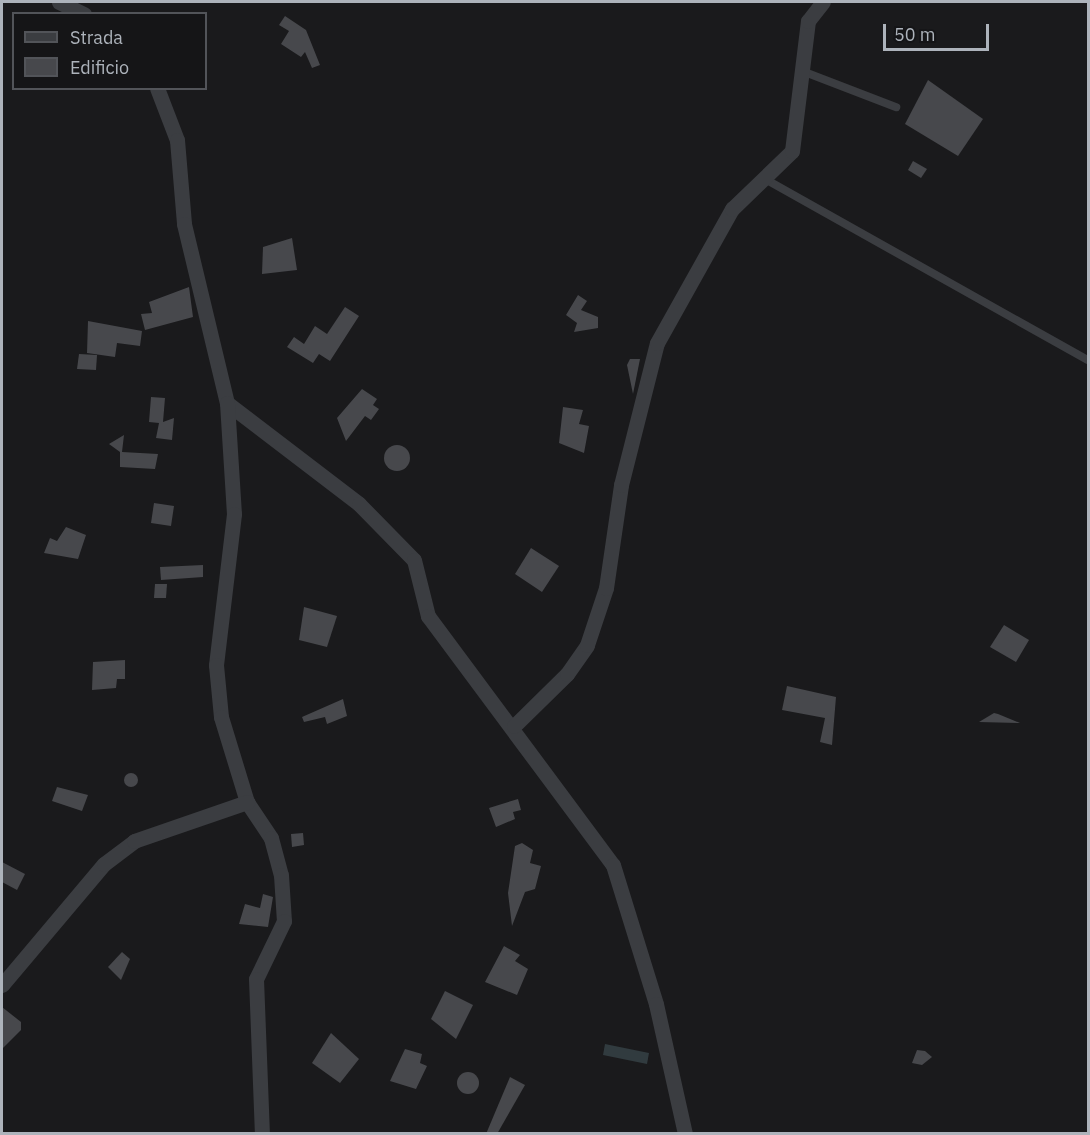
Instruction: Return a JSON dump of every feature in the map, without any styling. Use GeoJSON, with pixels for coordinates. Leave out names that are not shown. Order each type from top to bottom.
{"type":"FeatureCollection","features":[{"type":"Feature","properties":{"kind":"street"},"geometry":{"type":"LineString","coordinates":[[59,2],[80,12]]}},
{"type":"Feature","properties":{"kind":"street"},"geometry":{"type":"LineString","coordinates":[[514,726],[587,645],[606,588],[621,485],[657,344],[720,229],[792,151],[808,21],[823,2]]}},
{"type":"Feature","properties":{"kind":"street"},"geometry":{"type":"LineString","coordinates":[[158,90],[177,140],[184,224],[227,403],[234,514],[216,665],[221,717],[247,802],[271,838],[281,875],[284,921],[256,979],[262,1134]]}},
{"type":"Feature","properties":{"kind":"street"},"geometry":{"type":"LineString","coordinates":[[227,403],[359,504],[414,560],[428,616],[514,726],[613,865],[656,1004],[685,1134]]}},
{"type":"Feature","properties":{"kind":"street"},"geometry":{"type":"LineString","coordinates":[[2,985],[104,864],[134,841],[247,802]]}},
{"type":"Feature","properties":{"kind":"lane"},"geometry":{"type":"LineString","coordinates":[[802,71],[896,107]]}},
{"type":"Feature","properties":{"kind":"lane"},"geometry":{"type":"LineString","coordinates":[[765,179],[1089,360]]}},
{"type":"Feature","properties":{"kind":"shaded area"},"geometry":{"type":"Polygon","coordinates":[[[605,1044],[649,1053],[647,1064],[603,1055],[605,1044]]]}},
{"type":"Feature","properties":{"kind":"building"},"geometry":{"type":"Polygon","coordinates":[[[285,16],[306,30],[320,65],[312,68],[305,52],[301,57],[281,44],[289,31],[279,25],[285,16]]]}},
{"type":"Feature","properties":{"kind":"building"},"geometry":{"type":"Polygon","coordinates":[[[928,80],[983,119],[958,156],[905,124],[928,80]]]}},
{"type":"Feature","properties":{"kind":"building"},"geometry":{"type":"Polygon","coordinates":[[[913,161],[927,169],[921,178],[908,170],[913,161]]]}},
{"type":"Feature","properties":{"kind":"building"},"geometry":{"type":"Polygon","coordinates":[[[292,238],[297,270],[262,274],[263,247],[292,238]]]}},
{"type":"Feature","properties":{"kind":"building"},"geometry":{"type":"Polygon","coordinates":[[[189,287],[193,317],[145,330],[141,314],[152,313],[149,302],[189,287]]]}},
{"type":"Feature","properties":{"kind":"building"},"geometry":{"type":"Polygon","coordinates":[[[578,295],[587,301],[581,310],[598,317],[598,328],[574,332],[577,323],[566,315],[578,295]]]}},
{"type":"Feature","properties":{"kind":"building"},"geometry":{"type":"Polygon","coordinates":[[[345,307],[359,316],[330,361],[319,354],[313,363],[287,347],[294,337],[304,344],[315,326],[327,334],[345,307]]]}},
{"type":"Feature","properties":{"kind":"building"},"geometry":{"type":"Polygon","coordinates":[[[88,321],[142,331],[140,346],[117,343],[115,357],[87,353],[88,321]]]}},
{"type":"Feature","properties":{"kind":"building"},"geometry":{"type":"Polygon","coordinates":[[[79,354],[97,355],[96,370],[77,369],[79,354]]]}},
{"type":"Feature","properties":{"kind":"building"},"geometry":{"type":"Polygon","coordinates":[[[630,359],[640,359],[633,394],[627,365],[630,359]]]}},
{"type":"Feature","properties":{"kind":"building"},"geometry":{"type":"Polygon","coordinates":[[[362,389],[377,399],[373,405],[379,409],[371,420],[365,416],[346,441],[337,418],[362,389]]]}},
{"type":"Feature","properties":{"kind":"building"},"geometry":{"type":"Polygon","coordinates":[[[151,397],[165,398],[163,422],[174,418],[172,440],[156,438],[159,423],[149,422],[151,397]]]}},
{"type":"Feature","properties":{"kind":"building"},"geometry":{"type":"Polygon","coordinates":[[[563,407],[583,410],[579,424],[589,426],[584,453],[559,443],[563,407]]]}},
{"type":"Feature","properties":{"kind":"building"},"geometry":{"type":"Polygon","coordinates":[[[124,435],[122,452],[158,454],[155,469],[120,467],[120,452],[109,444],[124,435]]]}},
{"type":"Feature","properties":{"kind":"building"},"geometry":{"type":"Polygon","coordinates":[[[397,445],[406,449],[410,458],[406,467],[397,471],[388,467],[384,458],[388,449],[397,445]]]}},
{"type":"Feature","properties":{"kind":"building"},"geometry":{"type":"Polygon","coordinates":[[[154,503],[174,506],[171,526],[151,523],[154,503]]]}},
{"type":"Feature","properties":{"kind":"building"},"geometry":{"type":"Polygon","coordinates":[[[66,527],[86,535],[78,559],[44,553],[50,538],[57,541],[66,527]]]}},
{"type":"Feature","properties":{"kind":"building"},"geometry":{"type":"Polygon","coordinates":[[[531,548],[559,566],[542,592],[515,574],[531,548]]]}},
{"type":"Feature","properties":{"kind":"building"},"geometry":{"type":"Polygon","coordinates":[[[203,565],[203,577],[161,580],[160,567],[203,565]]]}},
{"type":"Feature","properties":{"kind":"building"},"geometry":{"type":"Polygon","coordinates":[[[155,584],[167,584],[166,598],[154,598],[155,584]]]}},
{"type":"Feature","properties":{"kind":"building"},"geometry":{"type":"Polygon","coordinates":[[[304,607],[337,616],[327,647],[299,640],[304,607]]]}},
{"type":"Feature","properties":{"kind":"building"},"geometry":{"type":"Polygon","coordinates":[[[1004,625],[1029,640],[1016,662],[990,647],[1004,625]]]}},
{"type":"Feature","properties":{"kind":"building"},"geometry":{"type":"Polygon","coordinates":[[[125,660],[125,679],[117,679],[116,688],[92,690],[93,662],[125,660]]]}},
{"type":"Feature","properties":{"kind":"building"},"geometry":{"type":"Polygon","coordinates":[[[787,686],[836,697],[832,745],[820,742],[825,718],[782,710],[787,686]]]}},
{"type":"Feature","properties":{"kind":"building"},"geometry":{"type":"Polygon","coordinates":[[[343,699],[347,716],[327,724],[325,717],[304,722],[302,717],[343,699]]]}},
{"type":"Feature","properties":{"kind":"building"},"geometry":{"type":"Polygon","coordinates":[[[994,713],[998,714],[1020,723],[979,722],[994,713]]]}},
{"type":"Feature","properties":{"kind":"building"},"geometry":{"type":"Polygon","coordinates":[[[128,773],[134,773],[138,780],[134,787],[128,787],[124,783],[124,777],[128,773]]]}},
{"type":"Feature","properties":{"kind":"building"},"geometry":{"type":"Polygon","coordinates":[[[57,787],[88,795],[82,811],[52,801],[57,787]]]}},
{"type":"Feature","properties":{"kind":"building"},"geometry":{"type":"Polygon","coordinates":[[[518,799],[521,810],[513,812],[515,819],[496,827],[489,808],[518,799]]]}},
{"type":"Feature","properties":{"kind":"building"},"geometry":{"type":"Polygon","coordinates":[[[303,833],[304,845],[292,847],[291,834],[303,833]]]}},
{"type":"Feature","properties":{"kind":"building"},"geometry":{"type":"Polygon","coordinates":[[[522,843],[533,850],[530,863],[541,866],[535,889],[525,892],[512,926],[508,893],[515,846],[522,843]]]}},
{"type":"Feature","properties":{"kind":"building"},"geometry":{"type":"Polygon","coordinates":[[[2,862],[25,874],[17,890],[2,882],[2,862]]]}},
{"type":"Feature","properties":{"kind":"building"},"geometry":{"type":"Polygon","coordinates":[[[263,894],[273,897],[268,927],[239,924],[245,904],[260,908],[263,894]]]}},
{"type":"Feature","properties":{"kind":"building"},"geometry":{"type":"Polygon","coordinates":[[[504,946],[520,955],[515,961],[528,969],[517,995],[485,982],[504,946]]]}},
{"type":"Feature","properties":{"kind":"building"},"geometry":{"type":"Polygon","coordinates":[[[122,952],[130,959],[121,980],[108,967],[122,952]]]}},
{"type":"Feature","properties":{"kind":"building"},"geometry":{"type":"Polygon","coordinates":[[[445,991],[473,1005],[456,1039],[431,1019],[445,991]]]}},
{"type":"Feature","properties":{"kind":"building"},"geometry":{"type":"Polygon","coordinates":[[[2,1007],[21,1022],[21,1030],[2,1049],[2,1007]]]}},
{"type":"Feature","properties":{"kind":"building"},"geometry":{"type":"Polygon","coordinates":[[[331,1033],[359,1059],[340,1083],[312,1063],[331,1033]]]}},
{"type":"Feature","properties":{"kind":"building"},"geometry":{"type":"Polygon","coordinates":[[[405,1049],[422,1054],[420,1063],[427,1066],[416,1089],[390,1081],[405,1049]]]}},
{"type":"Feature","properties":{"kind":"building"},"geometry":{"type":"Polygon","coordinates":[[[917,1050],[925,1051],[932,1057],[922,1065],[912,1063],[917,1050]]]}},
{"type":"Feature","properties":{"kind":"building"},"geometry":{"type":"Polygon","coordinates":[[[468,1072],[476,1075],[479,1083],[476,1091],[468,1094],[460,1091],[457,1083],[460,1075],[468,1072]]]}},
{"type":"Feature","properties":{"kind":"building"},"geometry":{"type":"Polygon","coordinates":[[[510,1077],[525,1085],[497,1134],[486,1134],[510,1077]]]}}]}
